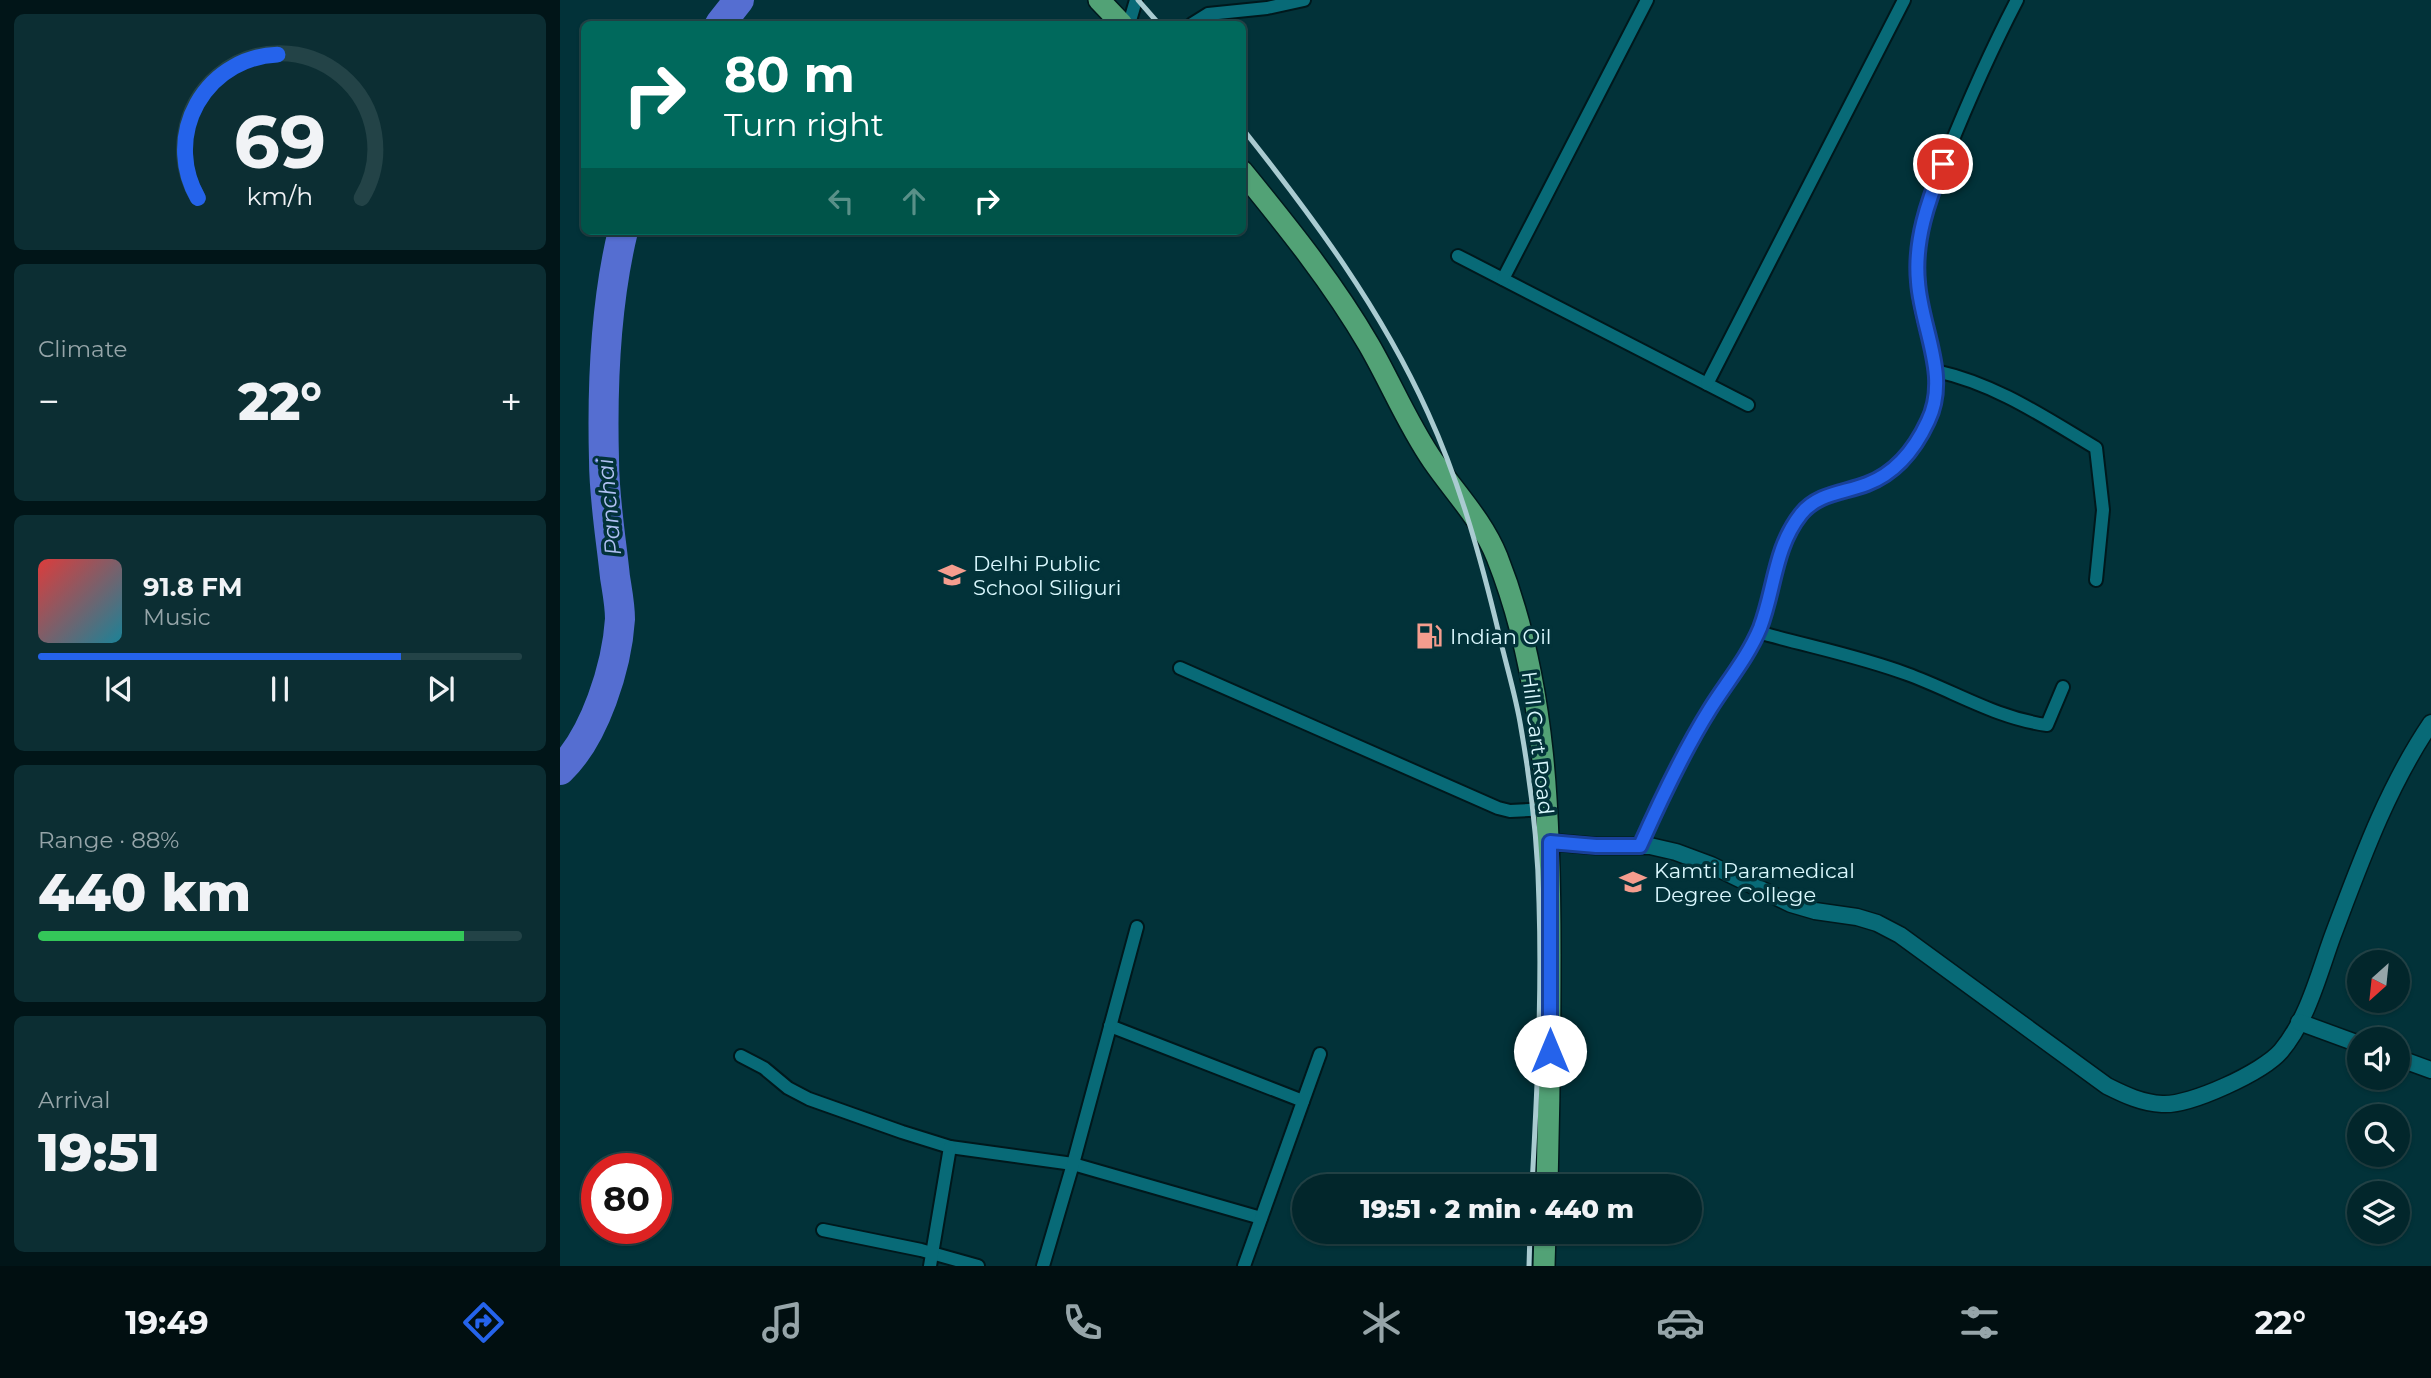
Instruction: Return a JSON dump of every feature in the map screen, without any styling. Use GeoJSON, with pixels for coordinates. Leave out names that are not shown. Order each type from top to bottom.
{"type":"FeatureCollection","features":[{"type":"Feature","properties":{"kind":"highway"},"geometry":{"type":"LineString","coordinates":[[1099,0],[1119,21]]}},
{"type":"Feature","properties":{"kind":"highway","name":"Hill Cart Road"},"geometry":{"type":"LineString","coordinates":[[1246,177],[1330,285],[1368,344],[1433,461],[1485,532],[1507,586],[1530,670],[1550,842],[1550,1077],[1546,1174]]}},
{"type":"Feature","properties":{"kind":"highway"},"geometry":{"type":"LineString","coordinates":[[1544,1266],[1545,1244]]}},
{"type":"Feature","properties":{"kind":"street"},"geometry":{"type":"LineString","coordinates":[[1130,21],[1136,0]]}},
{"type":"Feature","properties":{"kind":"street"},"geometry":{"type":"LineString","coordinates":[[1197,21],[1208,14],[1267,8],[1304,0]]}},
{"type":"Feature","properties":{"kind":"street"},"geometry":{"type":"LineString","coordinates":[[1503,279],[1647,0]]}},
{"type":"Feature","properties":{"kind":"street"},"geometry":{"type":"LineString","coordinates":[[1707,384],[1904,0]]}},
{"type":"Feature","properties":{"kind":"street"},"geometry":{"type":"LineString","coordinates":[[1640,846],[1685,751],[1758,632],[1782,547],[1791,529],[1803,512],[1818,500],[1887,475],[1916,444],[1930,419],[1936,398],[1936,371],[1920,304],[1917,278],[1924,218],[1963,115],[2017,0]]}},
{"type":"Feature","properties":{"kind":"street"},"geometry":{"type":"LineString","coordinates":[[1458,256],[1748,405]]}},
{"type":"Feature","properties":{"kind":"street"},"geometry":{"type":"LineString","coordinates":[[1936,371],[1962,377],[2010,397],[2096,448],[2103,510],[2096,580]]}},
{"type":"Feature","properties":{"kind":"street"},"geometry":{"type":"LineString","coordinates":[[1758,632],[1906,674],[2000,715],[2023,722],[2047,725],[2063,687]]}},
{"type":"Feature","properties":{"kind":"street"},"geometry":{"type":"LineString","coordinates":[[1180,668],[1499,808],[1510,811],[1547,809]]}},
{"type":"Feature","properties":{"kind":"street"},"geometry":{"type":"LineString","coordinates":[[1550,842],[1640,846],[1676,852],[1711,865],[1791,904],[1867,920],[1900,935],[2107,1086],[2127,1096],[2166,1105],[2191,1100],[2253,1074],[2270,1063],[2283,1049],[2299,1021],[2368,841],[2411,752],[2431,723]]}},
{"type":"Feature","properties":{"kind":"street"},"geometry":{"type":"LineString","coordinates":[[1042,1266],[1073,1164],[1137,927]]}},
{"type":"Feature","properties":{"kind":"street"},"geometry":{"type":"LineString","coordinates":[[2299,1021],[2347,1039]]}},
{"type":"Feature","properties":{"kind":"street"},"geometry":{"type":"LineString","coordinates":[[1111,1026],[1303,1101]]}},
{"type":"Feature","properties":{"kind":"street"},"geometry":{"type":"LineString","coordinates":[[1244,1266],[1320,1054]]}},
{"type":"Feature","properties":{"kind":"street"},"geometry":{"type":"LineString","coordinates":[[741,1056],[764,1068],[788,1088],[809,1099],[950,1147],[1073,1164],[1261,1218]]}},
{"type":"Feature","properties":{"kind":"street"},"geometry":{"type":"LineString","coordinates":[[2410,1062],[2431,1070]]}},
{"type":"Feature","properties":{"kind":"street"},"geometry":{"type":"LineString","coordinates":[[932,1260],[950,1147]]}},
{"type":"Feature","properties":{"kind":"street"},"geometry":{"type":"LineString","coordinates":[[822,1230],[932,1260],[978,1266]]}},
{"type":"Feature","properties":{"kind":"waterway","name":"Panchai"},"geometry":{"type":"LineString","coordinates":[[722,21],[739,0]]}},
{"type":"Feature","properties":{"kind":"waterway","name":"Panchai"},"geometry":{"type":"LineString","coordinates":[[560,770],[573,756],[594,720],[609,679],[618,638],[620,608],[605,489],[604,403],[612,287],[622,235]]}},
{"type":"Feature","properties":{"kind":"railway"},"geometry":{"type":"LineString","coordinates":[[1138,0],[1156,21]]}},
{"type":"Feature","properties":{"kind":"railway"},"geometry":{"type":"LineString","coordinates":[[1246,133],[1320,230],[1389,337],[1428,413],[1450,467],[1485,578],[1519,716],[1536,837],[1540,974],[1533,1174]]}},
{"type":"Feature","properties":{"kind":"railway"},"geometry":{"type":"LineString","coordinates":[[1529,1266],[1530,1244]]}},
{"type":"Feature","properties":{"kind":"place","name":"Delhi Public School Siliguri"},"geometry":{"type":"Point","coordinates":[952,575]}},
{"type":"Feature","properties":{"kind":"place","name":"Indian Oil"},"geometry":{"type":"Point","coordinates":[1429,636]}},
{"type":"Feature","properties":{"kind":"place","name":"Kamti Paramedical Degree College"},"geometry":{"type":"Point","coordinates":[1633,882]}},
{"type":"Feature","properties":{"kind":"route"},"geometry":{"type":"LineString","coordinates":[[1550,1051],[1550,842],[1640,846],[1685,751],[1752,645],[1760,628],[1776,564],[1791,529],[1803,512],[1818,500],[1887,475],[1916,444],[1930,419],[1936,398],[1936,363],[1926,331],[1917,278],[1924,218],[1943,164]]}}]}
